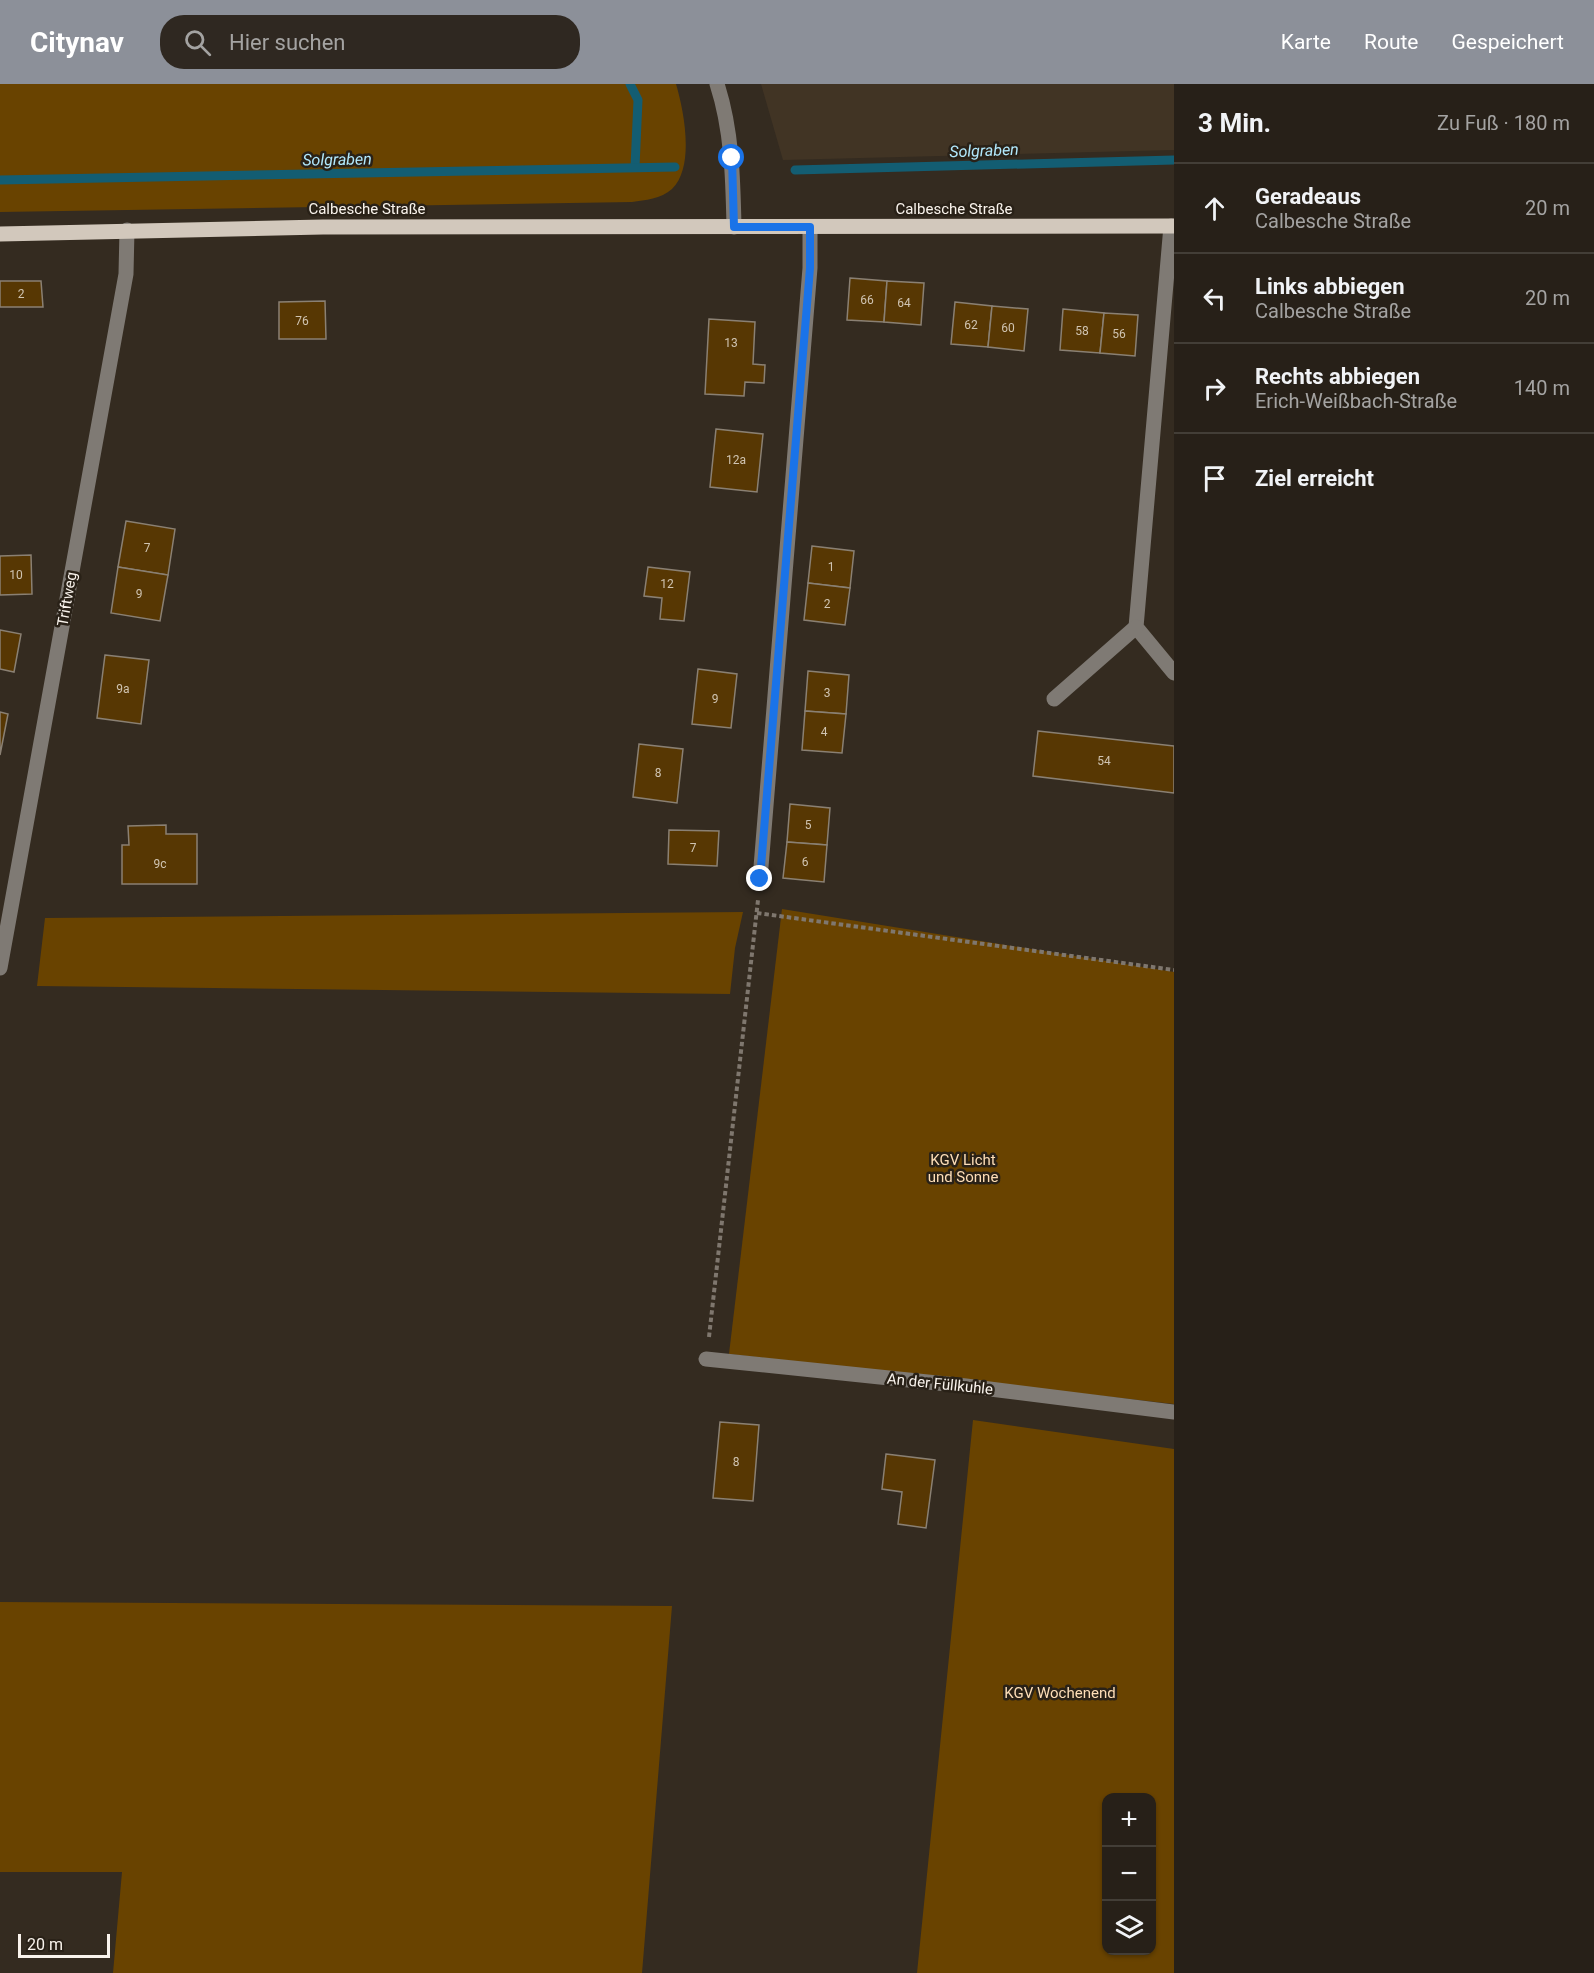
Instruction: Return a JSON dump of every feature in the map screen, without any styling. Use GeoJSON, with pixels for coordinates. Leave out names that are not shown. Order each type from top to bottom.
{"type":"FeatureCollection","features":[{"type":"Feature","properties":{"kind":"main road","name":"Calbesche Straße"},"geometry":{"type":"LineString","coordinates":[[0,234],[323,227],[1173,226]]}},
{"type":"Feature","properties":{"kind":"street"},"geometry":{"type":"LineString","coordinates":[[717,84],[732,158],[734,227]]}},
{"type":"Feature","properties":{"kind":"street"},"geometry":{"type":"LineString","coordinates":[[1054,699],[1136,627],[1173,226]]}},
{"type":"Feature","properties":{"kind":"street"},"geometry":{"type":"LineString","coordinates":[[760,879],[810,268],[810,227]]}},
{"type":"Feature","properties":{"kind":"street","name":"Triftweg"},"geometry":{"type":"LineString","coordinates":[[0,968],[126,274],[127,230]]}},
{"type":"Feature","properties":{"kind":"street"},"geometry":{"type":"LineString","coordinates":[[1136,627],[1174,674]]}},
{"type":"Feature","properties":{"kind":"street","name":"An der Füllkuhle"},"geometry":{"type":"LineString","coordinates":[[706,1359],[966,1386],[1174,1412]]}},
{"type":"Feature","properties":{"kind":"path"},"geometry":{"type":"LineString","coordinates":[[706,1359],[760,879]]}},
{"type":"Feature","properties":{"kind":"path"},"geometry":{"type":"LineString","coordinates":[[757,914],[1174,970]]}},
{"type":"Feature","properties":{"kind":"shaded area"},"geometry":{"type":"Polygon","coordinates":[[[761,84],[1174,84],[1174,150],[783,160],[761,84]]]}},
{"type":"Feature","properties":{"kind":"green space"},"geometry":{"type":"Polygon","coordinates":[[[0,84],[676,84],[686,138],[685,153],[679,179],[672,189],[658,197],[632,202],[0,212],[0,84]]]}},
{"type":"Feature","properties":{"kind":"green space","name":"KGV Licht und Sonne"},"geometry":{"type":"Polygon","coordinates":[[[782,909],[1174,972],[1174,1404],[729,1354],[782,909]]]}},
{"type":"Feature","properties":{"kind":"green space"},"geometry":{"type":"Polygon","coordinates":[[[743,912],[735,948],[730,994],[37,986],[45,918],[743,912]]]}},
{"type":"Feature","properties":{"kind":"green space","name":"KGV Wochenend"},"geometry":{"type":"Polygon","coordinates":[[[973,1420],[1174,1449],[1174,1973],[917,1973],[973,1420]]]}},
{"type":"Feature","properties":{"kind":"green space"},"geometry":{"type":"Polygon","coordinates":[[[0,1602],[672,1606],[642,1973],[113,1973],[122,1872],[0,1872],[0,1602]]]}},
{"type":"Feature","properties":{"kind":"building"},"geometry":{"type":"Polygon","coordinates":[[[850,278],[887,281],[884,322],[847,320],[850,278]]]}},
{"type":"Feature","properties":{"kind":"building"},"geometry":{"type":"Polygon","coordinates":[[[0,281],[41,281],[43,307],[0,307],[0,281]]]}},
{"type":"Feature","properties":{"kind":"building"},"geometry":{"type":"Polygon","coordinates":[[[887,281],[924,283],[921,325],[884,322],[887,281]]]}},
{"type":"Feature","properties":{"kind":"building"},"geometry":{"type":"Polygon","coordinates":[[[325,301],[326,339],[279,339],[279,302],[325,301]]]}},
{"type":"Feature","properties":{"kind":"building"},"geometry":{"type":"Polygon","coordinates":[[[955,302],[992,306],[988,347],[951,344],[955,302]]]}},
{"type":"Feature","properties":{"kind":"building"},"geometry":{"type":"Polygon","coordinates":[[[992,306],[1028,309],[1024,351],[988,347],[992,306]]]}},
{"type":"Feature","properties":{"kind":"building"},"geometry":{"type":"Polygon","coordinates":[[[1063,309],[1104,313],[1100,353],[1060,350],[1063,309]]]}},
{"type":"Feature","properties":{"kind":"building"},"geometry":{"type":"Polygon","coordinates":[[[1104,313],[1138,315],[1135,356],[1100,353],[1104,313]]]}},
{"type":"Feature","properties":{"kind":"building"},"geometry":{"type":"Polygon","coordinates":[[[709,319],[755,322],[753,364],[765,365],[764,383],[745,382],[744,396],[705,394],[709,319]]]}},
{"type":"Feature","properties":{"kind":"building"},"geometry":{"type":"Polygon","coordinates":[[[716,429],[763,434],[757,492],[710,487],[716,429]]]}},
{"type":"Feature","properties":{"kind":"building"},"geometry":{"type":"Polygon","coordinates":[[[126,521],[175,529],[168,575],[118,567],[126,521]]]}},
{"type":"Feature","properties":{"kind":"building"},"geometry":{"type":"Polygon","coordinates":[[[812,546],[854,551],[850,588],[808,583],[812,546]]]}},
{"type":"Feature","properties":{"kind":"building"},"geometry":{"type":"Polygon","coordinates":[[[31,555],[32,594],[0,595],[0,556],[31,555]]]}},
{"type":"Feature","properties":{"kind":"building"},"geometry":{"type":"Polygon","coordinates":[[[118,567],[168,575],[160,621],[111,613],[118,567]]]}},
{"type":"Feature","properties":{"kind":"building"},"geometry":{"type":"Polygon","coordinates":[[[648,567],[690,572],[684,621],[660,619],[662,598],[644,596],[648,567]]]}},
{"type":"Feature","properties":{"kind":"building"},"geometry":{"type":"Polygon","coordinates":[[[808,583],[850,588],[845,625],[804,620],[808,583]]]}},
{"type":"Feature","properties":{"kind":"building"},"geometry":{"type":"Polygon","coordinates":[[[0,630],[21,634],[14,672],[0,669],[0,630]]]}},
{"type":"Feature","properties":{"kind":"building"},"geometry":{"type":"Polygon","coordinates":[[[105,655],[149,660],[141,724],[97,718],[105,655]]]}},
{"type":"Feature","properties":{"kind":"building"},"geometry":{"type":"Polygon","coordinates":[[[698,669],[737,674],[731,728],[692,724],[698,669]]]}},
{"type":"Feature","properties":{"kind":"building"},"geometry":{"type":"Polygon","coordinates":[[[808,671],[849,675],[846,714],[805,711],[808,671]]]}},
{"type":"Feature","properties":{"kind":"building"},"geometry":{"type":"Polygon","coordinates":[[[805,711],[846,714],[842,753],[802,750],[805,711]]]}},
{"type":"Feature","properties":{"kind":"building"},"geometry":{"type":"Polygon","coordinates":[[[0,712],[8,714],[0,755],[0,712]]]}},
{"type":"Feature","properties":{"kind":"building"},"geometry":{"type":"Polygon","coordinates":[[[1038,731],[1174,746],[1174,793],[1033,776],[1038,731]]]}},
{"type":"Feature","properties":{"kind":"building"},"geometry":{"type":"Polygon","coordinates":[[[639,744],[683,749],[677,803],[633,797],[639,744]]]}},
{"type":"Feature","properties":{"kind":"building"},"geometry":{"type":"Polygon","coordinates":[[[790,804],[830,808],[827,845],[787,842],[790,804]]]}},
{"type":"Feature","properties":{"kind":"building"},"geometry":{"type":"Polygon","coordinates":[[[166,825],[166,834],[197,834],[197,884],[122,884],[122,845],[129,845],[128,826],[166,825]]]}},
{"type":"Feature","properties":{"kind":"building"},"geometry":{"type":"Polygon","coordinates":[[[669,830],[719,831],[717,866],[668,864],[669,830]]]}},
{"type":"Feature","properties":{"kind":"building"},"geometry":{"type":"Polygon","coordinates":[[[787,842],[827,845],[824,882],[783,878],[787,842]]]}},
{"type":"Feature","properties":{"kind":"building"},"geometry":{"type":"Polygon","coordinates":[[[720,1422],[759,1425],[753,1501],[713,1498],[720,1422]]]}},
{"type":"Feature","properties":{"kind":"building"},"geometry":{"type":"Polygon","coordinates":[[[886,1454],[935,1460],[926,1528],[898,1524],[902,1492],[882,1489],[886,1454]]]}},
{"type":"Feature","properties":{"kind":"waterway"},"geometry":{"type":"LineString","coordinates":[[630,84],[638,100],[635,167]]}},
{"type":"Feature","properties":{"kind":"waterway","name":"Solgraben"},"geometry":{"type":"LineString","coordinates":[[795,170],[1174,160]]}},
{"type":"Feature","properties":{"kind":"waterway","name":"Solgraben"},"geometry":{"type":"LineString","coordinates":[[0,180],[675,167]]}},
{"type":"Feature","properties":{"kind":"route"},"geometry":{"type":"LineString","coordinates":[[732,158],[734,227],[810,227],[810,268],[760,879]]}}]}
